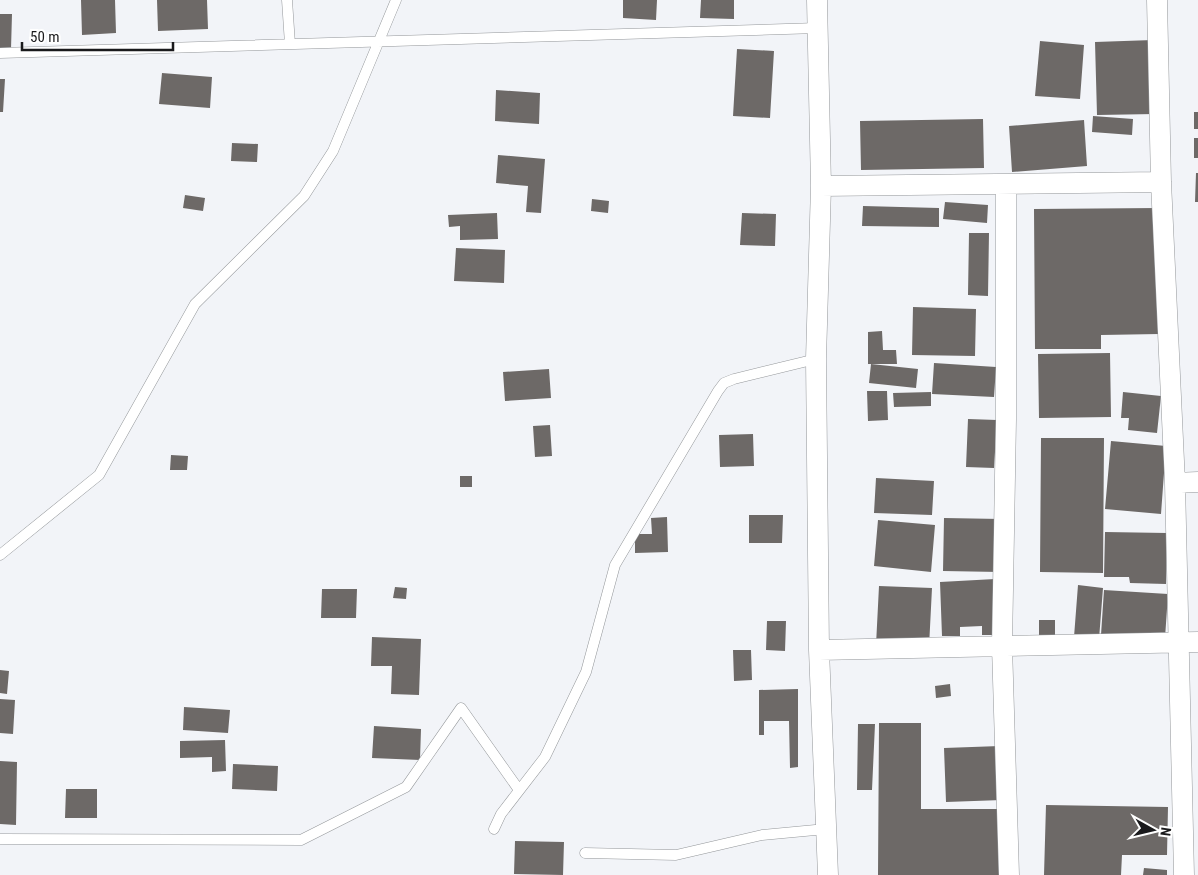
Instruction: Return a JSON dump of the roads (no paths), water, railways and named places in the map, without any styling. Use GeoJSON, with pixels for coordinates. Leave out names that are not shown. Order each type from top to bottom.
{"type":"FeatureCollection","features":[{"type":"Feature","properties":{"kind":"street"},"geometry":{"type":"LineString","coordinates":[[817,0],[821,186],[816,359],[819,650],[828,875]]}},
{"type":"Feature","properties":{"kind":"street"},"geometry":{"type":"LineString","coordinates":[[1157,0],[1161,182],[1175,482],[1189,642],[1184,875]]}},
{"type":"Feature","properties":{"kind":"street"},"geometry":{"type":"LineString","coordinates":[[821,186],[1161,182]]}},
{"type":"Feature","properties":{"kind":"street"},"geometry":{"type":"LineString","coordinates":[[1006,185],[1006,419],[1002,646],[1009,875]]}},
{"type":"Feature","properties":{"kind":"street"},"geometry":{"type":"LineString","coordinates":[[1175,482],[1198,482]]}},
{"type":"Feature","properties":{"kind":"street"},"geometry":{"type":"LineString","coordinates":[[819,650],[1189,642]]}},
{"type":"Feature","properties":{"kind":"lane"},"geometry":{"type":"LineString","coordinates":[[287,0],[290,44]]}},
{"type":"Feature","properties":{"kind":"lane"},"geometry":{"type":"LineString","coordinates":[[0,555],[99,475],[194,304],[304,196],[333,151],[396,0]]}},
{"type":"Feature","properties":{"kind":"lane"},"geometry":{"type":"LineString","coordinates":[[0,53],[818,28]]}},
{"type":"Feature","properties":{"kind":"lane"},"geometry":{"type":"LineString","coordinates":[[494,829],[501,814],[545,757],[586,672],[609,580],[615,565],[718,391],[724,383],[734,379],[816,359]]}},
{"type":"Feature","properties":{"kind":"lane"},"geometry":{"type":"LineString","coordinates":[[0,839],[301,840],[406,787],[461,708],[519,790]]}},
{"type":"Feature","properties":{"kind":"lane"},"geometry":{"type":"LineString","coordinates":[[585,852],[676,855],[762,835],[826,829]]}}]}
